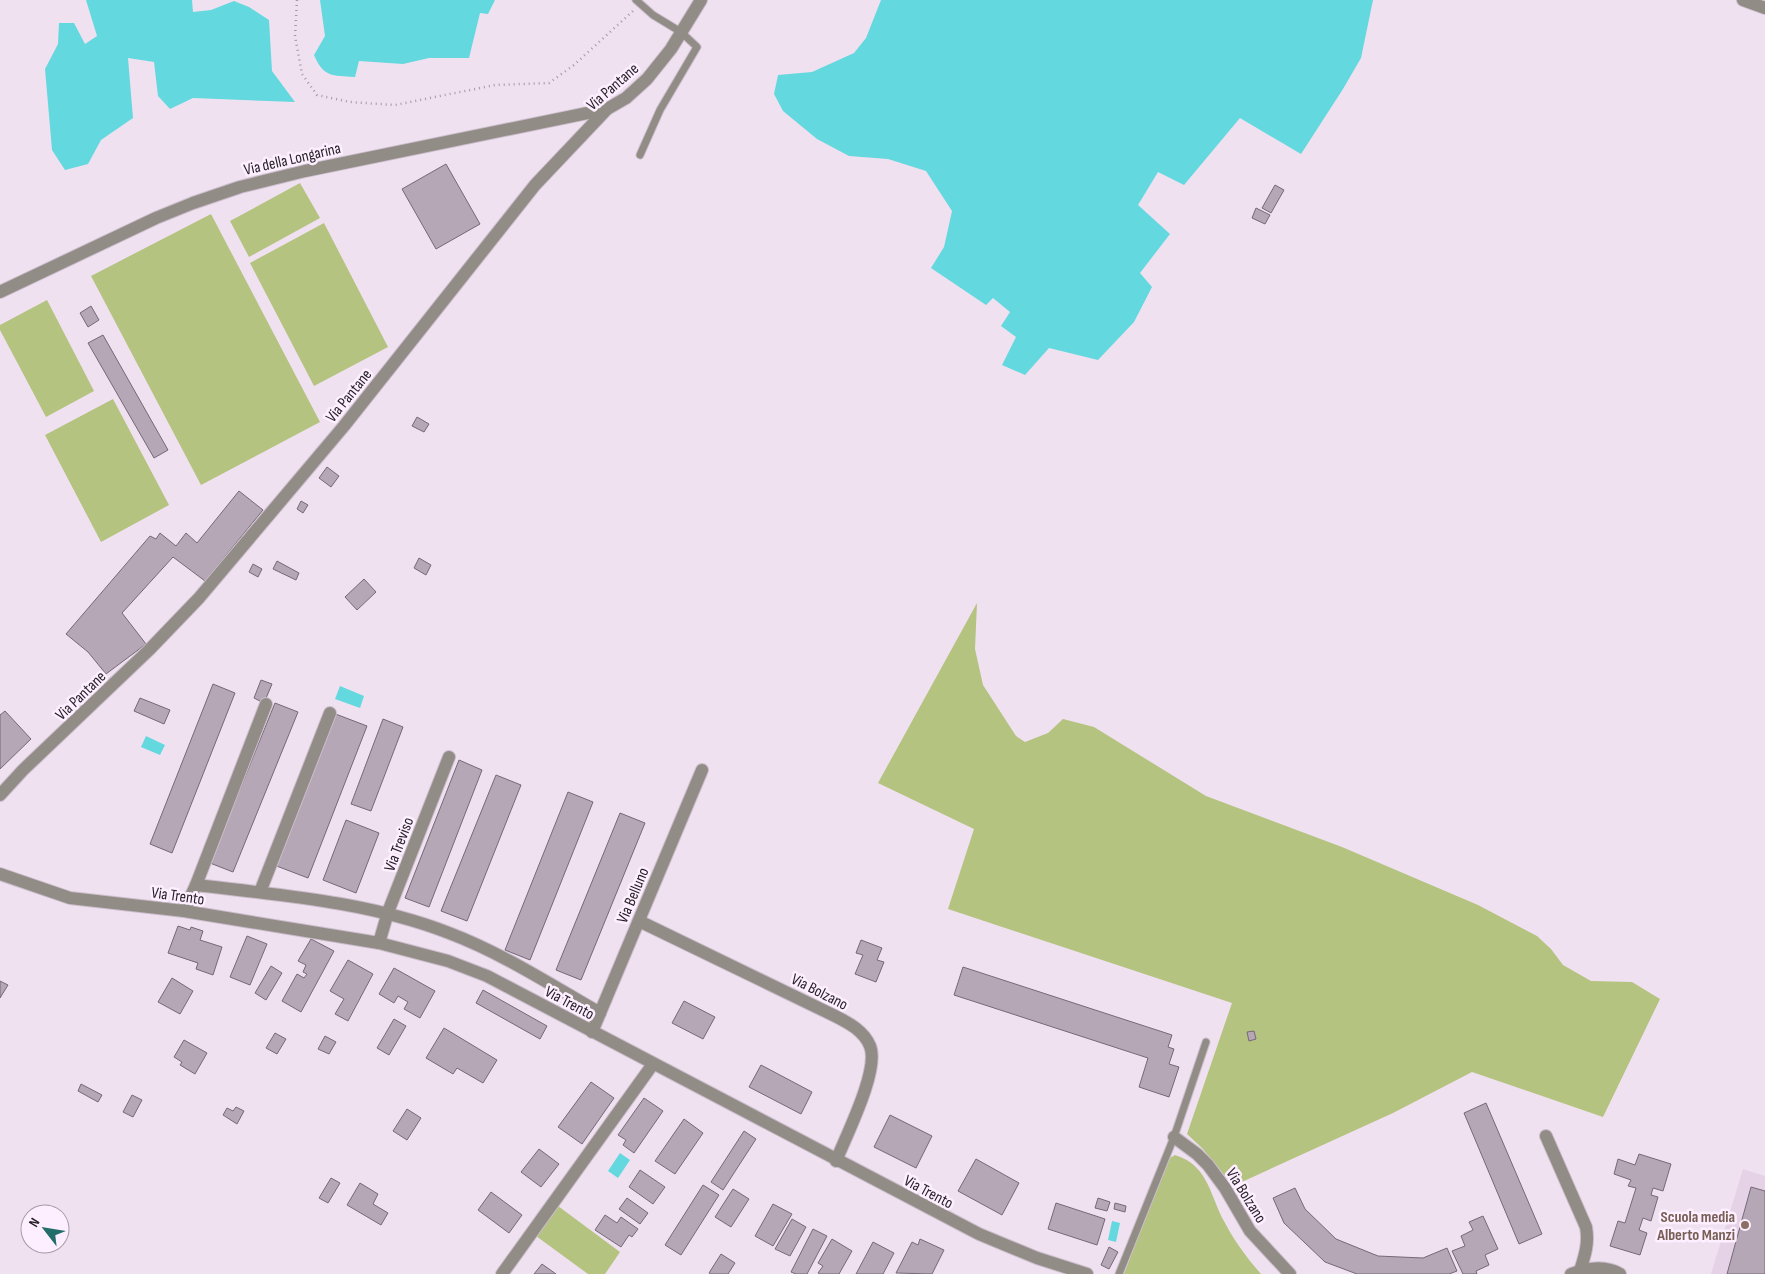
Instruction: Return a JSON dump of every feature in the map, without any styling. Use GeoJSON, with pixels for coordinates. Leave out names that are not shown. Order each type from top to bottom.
{"type":"FeatureCollection","features":[{"type":"Feature","properties":{"kind":"street","name":"Via Pantane"},"geometry":{"type":"LineString","coordinates":[[0,795],[23,770],[149,650],[199,598],[344,426],[535,186],[607,109],[626,98],[647,79],[671,49],[701,0]]}},
{"type":"Feature","properties":{"kind":"street"},"geometry":{"type":"LineString","coordinates":[[1743,0],[1765,8]]}},
{"type":"Feature","properties":{"kind":"street","name":"Via della Longarina"},"geometry":{"type":"LineString","coordinates":[[0,292],[156,218],[232,189],[305,171],[607,109]]}},
{"type":"Feature","properties":{"kind":"street"},"geometry":{"type":"LineString","coordinates":[[184,911],[196,885],[266,704]]}},
{"type":"Feature","properties":{"kind":"street"},"geometry":{"type":"LineString","coordinates":[[260,892],[330,713]]}},
{"type":"Feature","properties":{"kind":"street","name":"Via Treviso"},"geometry":{"type":"LineString","coordinates":[[379,943],[388,912],[449,757]]}},
{"type":"Feature","properties":{"kind":"street","name":"Via Belluno"},"geometry":{"type":"LineString","coordinates":[[592,1032],[702,770]]}},
{"type":"Feature","properties":{"kind":"street","name":"Via Trento"},"geometry":{"type":"LineString","coordinates":[[0,874],[70,898],[184,911],[379,943],[439,958],[467,968],[986,1237],[1037,1258],[1087,1274]]}},
{"type":"Feature","properties":{"kind":"street"},"geometry":{"type":"LineString","coordinates":[[196,885],[260,892],[388,912],[449,932],[481,946],[600,1013]]}},
{"type":"Feature","properties":{"kind":"street","name":"Via Bolzano"},"geometry":{"type":"LineString","coordinates":[[639,921],[835,1016],[852,1026],[866,1038],[873,1056],[871,1072],[836,1160]]}},
{"type":"Feature","properties":{"kind":"street"},"geometry":{"type":"LineString","coordinates":[[502,1274],[653,1064]]}},
{"type":"Feature","properties":{"kind":"street"},"geometry":{"type":"LineString","coordinates":[[1546,1136],[1586,1227],[1588,1236],[1588,1246],[1576,1272]]}},
{"type":"Feature","properties":{"kind":"street","name":"Via Bolzano"},"geometry":{"type":"LineString","coordinates":[[1174,1137],[1208,1165],[1225,1188],[1250,1231],[1290,1274]]}},
{"type":"Feature","properties":{"kind":"street"},"geometry":{"type":"LineString","coordinates":[[1576,1272],[1599,1268],[1612,1270],[1620,1274]]}},
{"type":"Feature","properties":{"kind":"lane"},"geometry":{"type":"LineString","coordinates":[[638,2],[653,15],[681,32],[697,47],[660,110],[640,155]]}},
{"type":"Feature","properties":{"kind":"lane"},"geometry":{"type":"LineString","coordinates":[[1119,1274],[1174,1137],[1206,1042]]}},
{"type":"Feature","properties":{"kind":"path"},"geometry":{"type":"LineString","coordinates":[[297,0],[295,36],[302,74],[317,95],[350,102],[394,105],[495,84],[549,83],[574,65],[638,2]]}},
{"type":"Feature","properties":{"kind":"shaded area","name":"Scuola media Alberto Manzi"},"geometry":{"type":"Polygon","coordinates":[[[1743,1169],[1765,1176],[1765,1274],[1711,1274],[1743,1169]]]}},
{"type":"Feature","properties":{"kind":"green space"},"geometry":{"type":"Polygon","coordinates":[[[300,183],[320,218],[249,257],[230,221],[300,183]]]}},
{"type":"Feature","properties":{"kind":"green space"},"geometry":{"type":"Polygon","coordinates":[[[211,214],[320,422],[201,485],[91,276],[211,214]]]}},
{"type":"Feature","properties":{"kind":"green space"},"geometry":{"type":"Polygon","coordinates":[[[324,223],[388,347],[314,386],[250,263],[324,223]]]}},
{"type":"Feature","properties":{"kind":"green space"},"geometry":{"type":"Polygon","coordinates":[[[47,300],[94,391],[46,417],[0,330],[0,325],[47,300]]]}},
{"type":"Feature","properties":{"kind":"green space"},"geometry":{"type":"Polygon","coordinates":[[[113,399],[169,505],[101,542],[45,435],[113,399]]]}},
{"type":"Feature","properties":{"kind":"green space"},"geometry":{"type":"Polygon","coordinates":[[[977,603],[975,649],[983,685],[1016,736],[1025,742],[1048,733],[1063,719],[1094,727],[1206,796],[1342,847],[1478,905],[1537,936],[1551,949],[1563,965],[1591,981],[1632,982],[1660,999],[1603,1117],[1472,1072],[1393,1113],[1233,1186],[1202,1148],[1187,1134],[1232,1003],[948,909],[974,829],[878,783],[977,603]]]}},
{"type":"Feature","properties":{"kind":"green space"},"geometry":{"type":"Polygon","coordinates":[[[1175,1155],[1195,1166],[1202,1174],[1229,1230],[1261,1274],[1124,1274],[1165,1165],[1168,1159],[1175,1155]]]}},
{"type":"Feature","properties":{"kind":"green space"},"geometry":{"type":"Polygon","coordinates":[[[558,1206],[620,1252],[605,1274],[588,1274],[536,1236],[558,1206]]]}},
{"type":"Feature","properties":{"kind":"water"},"geometry":{"type":"Polygon","coordinates":[[[86,0],[192,0],[193,12],[211,10],[234,1],[249,7],[269,20],[272,71],[295,102],[193,98],[170,109],[158,96],[154,62],[128,58],[133,118],[101,140],[88,164],[65,170],[52,150],[45,69],[58,44],[59,23],[74,23],[85,44],[97,36],[86,0]]]}},
{"type":"Feature","properties":{"kind":"water"},"geometry":{"type":"Polygon","coordinates":[[[320,0],[495,0],[488,14],[480,13],[469,58],[429,58],[403,64],[359,61],[355,77],[325,72],[314,55],[325,36],[320,0]]]}},
{"type":"Feature","properties":{"kind":"water"},"geometry":{"type":"Polygon","coordinates":[[[881,0],[1373,0],[1361,58],[1301,154],[1240,118],[1184,185],[1158,172],[1138,205],[1170,234],[1140,273],[1152,287],[1134,322],[1098,360],[1049,348],[1025,375],[1002,365],[1016,337],[1001,326],[1010,312],[993,298],[986,305],[931,268],[944,247],[952,211],[926,171],[888,159],[849,156],[817,139],[783,111],[774,94],[778,75],[812,72],[854,53],[866,38],[881,0]]]}},
{"type":"Feature","properties":{"kind":"water"},"geometry":{"type":"Polygon","coordinates":[[[340,686],[364,696],[360,708],[335,699],[340,686]]]}},
{"type":"Feature","properties":{"kind":"water"},"geometry":{"type":"Polygon","coordinates":[[[146,736],[165,745],[160,755],[141,747],[146,736]]]}},
{"type":"Feature","properties":{"kind":"water"},"geometry":{"type":"Polygon","coordinates":[[[620,1153],[630,1160],[618,1178],[608,1171],[620,1153]]]}},
{"type":"Feature","properties":{"kind":"water"},"geometry":{"type":"Polygon","coordinates":[[[1112,1221],[1120,1223],[1116,1242],[1108,1240],[1112,1221]]]}},
{"type":"Feature","properties":{"kind":"building"},"geometry":{"type":"Polygon","coordinates":[[[446,164],[480,224],[436,249],[402,189],[446,164]]]}},
{"type":"Feature","properties":{"kind":"building"},"geometry":{"type":"Polygon","coordinates":[[[1275,185],[1284,190],[1271,213],[1262,208],[1275,185]]]}},
{"type":"Feature","properties":{"kind":"building"},"geometry":{"type":"Polygon","coordinates":[[[1256,208],[1270,215],[1265,224],[1252,218],[1256,208]]]}},
{"type":"Feature","properties":{"kind":"building"},"geometry":{"type":"Polygon","coordinates":[[[91,306],[99,320],[88,327],[80,313],[91,306]]]}},
{"type":"Feature","properties":{"kind":"building"},"geometry":{"type":"Polygon","coordinates":[[[103,335],[168,450],[154,458],[88,343],[103,335]]]}},
{"type":"Feature","properties":{"kind":"building"},"geometry":{"type":"Polygon","coordinates":[[[417,417],[429,424],[424,432],[412,426],[417,417]]]}},
{"type":"Feature","properties":{"kind":"building"},"geometry":{"type":"Polygon","coordinates":[[[327,467],[339,476],[331,487],[319,478],[327,467]]]}},
{"type":"Feature","properties":{"kind":"building"},"geometry":{"type":"Polygon","coordinates":[[[239,491],[263,510],[205,581],[173,557],[122,613],[146,644],[106,674],[88,652],[66,634],[150,536],[156,539],[160,533],[176,546],[186,533],[197,543],[239,491]]]}},
{"type":"Feature","properties":{"kind":"building"},"geometry":{"type":"Polygon","coordinates":[[[301,501],[308,505],[303,513],[297,509],[301,501]]]}},
{"type":"Feature","properties":{"kind":"building"},"geometry":{"type":"Polygon","coordinates":[[[419,558],[431,565],[426,575],[414,568],[419,558]]]}},
{"type":"Feature","properties":{"kind":"building"},"geometry":{"type":"Polygon","coordinates":[[[277,561],[299,573],[296,580],[273,569],[277,561]]]}},
{"type":"Feature","properties":{"kind":"building"},"geometry":{"type":"Polygon","coordinates":[[[253,564],[262,569],[258,577],[249,572],[253,564]]]}},
{"type":"Feature","properties":{"kind":"building"},"geometry":{"type":"Polygon","coordinates":[[[364,579],[376,592],[357,610],[345,597],[364,579]]]}},
{"type":"Feature","properties":{"kind":"building"},"geometry":{"type":"Polygon","coordinates":[[[261,680],[272,684],[264,703],[254,698],[261,680]]]}},
{"type":"Feature","properties":{"kind":"building"},"geometry":{"type":"Polygon","coordinates":[[[213,684],[235,693],[172,853],[150,844],[213,684]]]}},
{"type":"Feature","properties":{"kind":"building"},"geometry":{"type":"Polygon","coordinates":[[[140,698],[170,710],[164,724],[134,711],[140,698]]]}},
{"type":"Feature","properties":{"kind":"building"},"geometry":{"type":"Polygon","coordinates":[[[275,703],[298,712],[233,872],[210,863],[275,703]]]}},
{"type":"Feature","properties":{"kind":"building"},"geometry":{"type":"Polygon","coordinates":[[[5,711],[31,739],[0,769],[0,715],[5,711]]]}},
{"type":"Feature","properties":{"kind":"building"},"geometry":{"type":"Polygon","coordinates":[[[333,713],[367,726],[308,878],[274,865],[333,713]]]}},
{"type":"Feature","properties":{"kind":"building"},"geometry":{"type":"Polygon","coordinates":[[[383,719],[403,727],[371,811],[351,804],[383,719]]]}},
{"type":"Feature","properties":{"kind":"building"},"geometry":{"type":"Polygon","coordinates":[[[459,760],[482,770],[429,907],[405,898],[459,760]]]}},
{"type":"Feature","properties":{"kind":"building"},"geometry":{"type":"Polygon","coordinates":[[[496,775],[521,785],[467,921],[441,911],[496,775]]]}},
{"type":"Feature","properties":{"kind":"building"},"geometry":{"type":"Polygon","coordinates":[[[568,792],[593,802],[530,960],[505,950],[568,792]]]}},
{"type":"Feature","properties":{"kind":"building"},"geometry":{"type":"Polygon","coordinates":[[[620,813],[645,823],[581,980],[556,970],[620,813]]]}},
{"type":"Feature","properties":{"kind":"building"},"geometry":{"type":"Polygon","coordinates":[[[346,820],[379,833],[356,893],[323,880],[346,820]]]}},
{"type":"Feature","properties":{"kind":"building"},"geometry":{"type":"Polygon","coordinates":[[[178,926],[190,930],[191,927],[203,931],[200,940],[222,947],[213,975],[196,969],[198,963],[168,953],[178,926]]]}},
{"type":"Feature","properties":{"kind":"building"},"geometry":{"type":"Polygon","coordinates":[[[247,936],[267,944],[250,985],[230,977],[247,936]]]}},
{"type":"Feature","properties":{"kind":"building"},"geometry":{"type":"Polygon","coordinates":[[[311,939],[334,951],[301,1012],[282,1001],[297,974],[304,978],[307,974],[303,972],[306,965],[298,961],[311,939]]]}},
{"type":"Feature","properties":{"kind":"building"},"geometry":{"type":"Polygon","coordinates":[[[861,940],[882,948],[877,960],[884,962],[876,982],[855,974],[863,955],[856,953],[861,940]]]}},
{"type":"Feature","properties":{"kind":"building"},"geometry":{"type":"Polygon","coordinates":[[[348,960],[373,974],[348,1021],[335,1014],[344,999],[330,991],[348,960]]]}},
{"type":"Feature","properties":{"kind":"building"},"geometry":{"type":"Polygon","coordinates":[[[271,966],[282,973],[266,1000],[255,993],[271,966]]]}},
{"type":"Feature","properties":{"kind":"building"},"geometry":{"type":"Polygon","coordinates":[[[963,967],[1172,1035],[1168,1047],[1174,1049],[1169,1064],[1179,1067],[1169,1097],[1139,1087],[1148,1058],[954,995],[963,967]]]}},
{"type":"Feature","properties":{"kind":"building"},"geometry":{"type":"Polygon","coordinates":[[[394,968],[435,991],[420,1018],[404,1009],[408,1002],[398,996],[394,1003],[379,994],[394,968]]]}},
{"type":"Feature","properties":{"kind":"building"},"geometry":{"type":"Polygon","coordinates":[[[172,978],[193,991],[180,1014],[158,1002],[172,978]]]}},
{"type":"Feature","properties":{"kind":"building"},"geometry":{"type":"Polygon","coordinates":[[[0,981],[8,985],[0,998],[0,981]]]}},
{"type":"Feature","properties":{"kind":"building"},"geometry":{"type":"Polygon","coordinates":[[[483,990],[547,1026],[540,1039],[476,1003],[483,990]]]}},
{"type":"Feature","properties":{"kind":"building"},"geometry":{"type":"Polygon","coordinates":[[[684,1001],[715,1017],[703,1039],[672,1023],[684,1001]]]}},
{"type":"Feature","properties":{"kind":"building"},"geometry":{"type":"Polygon","coordinates":[[[394,1019],[406,1026],[389,1055],[377,1048],[394,1019]]]}},
{"type":"Feature","properties":{"kind":"building"},"geometry":{"type":"Polygon","coordinates":[[[444,1028],[497,1060],[483,1083],[457,1068],[453,1074],[426,1058],[444,1028]]]}},
{"type":"Feature","properties":{"kind":"building"},"geometry":{"type":"Polygon","coordinates":[[[1254,1031],[1256,1039],[1249,1041],[1247,1032],[1254,1031]]]}},
{"type":"Feature","properties":{"kind":"building"},"geometry":{"type":"Polygon","coordinates":[[[275,1033],[286,1039],[277,1054],[266,1048],[275,1033]]]}},
{"type":"Feature","properties":{"kind":"building"},"geometry":{"type":"Polygon","coordinates":[[[325,1036],[336,1042],[329,1054],[318,1049],[325,1036]]]}},
{"type":"Feature","properties":{"kind":"building"},"geometry":{"type":"Polygon","coordinates":[[[184,1040],[207,1053],[195,1074],[180,1065],[182,1062],[174,1057],[184,1040]]]}},
{"type":"Feature","properties":{"kind":"building"},"geometry":{"type":"Polygon","coordinates":[[[761,1065],[812,1092],[801,1114],[749,1087],[761,1065]]]}},
{"type":"Feature","properties":{"kind":"building"},"geometry":{"type":"Polygon","coordinates":[[[591,1082],[614,1098],[582,1144],[558,1127],[591,1082]]]}},
{"type":"Feature","properties":{"kind":"building"},"geometry":{"type":"Polygon","coordinates":[[[81,1084],[102,1095],[98,1102],[78,1091],[81,1084]]]}},
{"type":"Feature","properties":{"kind":"building"},"geometry":{"type":"Polygon","coordinates":[[[132,1095],[142,1100],[133,1117],[123,1112],[132,1095]]]}},
{"type":"Feature","properties":{"kind":"building"},"geometry":{"type":"Polygon","coordinates":[[[644,1098],[663,1111],[634,1153],[623,1145],[626,1140],[618,1135],[644,1098]]]}},
{"type":"Feature","properties":{"kind":"building"},"geometry":{"type":"Polygon","coordinates":[[[1486,1103],[1542,1234],[1519,1244],[1464,1113],[1486,1103]]]}},
{"type":"Feature","properties":{"kind":"building"},"geometry":{"type":"Polygon","coordinates":[[[236,1107],[244,1111],[237,1124],[223,1115],[227,1108],[233,1111],[236,1107]]]}},
{"type":"Feature","properties":{"kind":"building"},"geometry":{"type":"Polygon","coordinates":[[[407,1109],[421,1118],[407,1140],[393,1131],[407,1109]]]}},
{"type":"Feature","properties":{"kind":"building"},"geometry":{"type":"Polygon","coordinates":[[[890,1115],[932,1136],[916,1168],[874,1147],[890,1115]]]}},
{"type":"Feature","properties":{"kind":"building"},"geometry":{"type":"Polygon","coordinates":[[[684,1119],[703,1133],[675,1174],[655,1161],[684,1119]]]}},
{"type":"Feature","properties":{"kind":"building"},"geometry":{"type":"Polygon","coordinates":[[[744,1131],[756,1139],[723,1190],[711,1182],[744,1131]]]}},
{"type":"Feature","properties":{"kind":"building"},"geometry":{"type":"Polygon","coordinates":[[[539,1149],[559,1164],[541,1187],[521,1172],[539,1149]]]}},
{"type":"Feature","properties":{"kind":"building"},"geometry":{"type":"Polygon","coordinates":[[[1639,1154],[1671,1164],[1663,1191],[1653,1188],[1651,1195],[1658,1197],[1651,1221],[1643,1218],[1639,1230],[1647,1233],[1640,1255],[1610,1246],[1618,1221],[1625,1223],[1636,1188],[1628,1186],[1631,1180],[1614,1174],[1618,1159],[1635,1165],[1639,1154]]]}},
{"type":"Feature","properties":{"kind":"building"},"geometry":{"type":"Polygon","coordinates":[[[976,1159],[1019,1183],[1002,1215],[958,1191],[976,1159]]]}},
{"type":"Feature","properties":{"kind":"building"},"geometry":{"type":"Polygon","coordinates":[[[640,1170],[665,1187],[653,1204],[629,1187],[640,1170]]]}},
{"type":"Feature","properties":{"kind":"building"},"geometry":{"type":"Polygon","coordinates":[[[331,1178],[340,1183],[328,1203],[319,1198],[331,1178]]]}},
{"type":"Feature","properties":{"kind":"building"},"geometry":{"type":"Polygon","coordinates":[[[360,1183],[378,1194],[373,1204],[388,1213],[381,1225],[347,1205],[360,1183]]]}},
{"type":"Feature","properties":{"kind":"building"},"geometry":{"type":"Polygon","coordinates":[[[703,1185],[719,1195],[681,1255],[665,1245],[703,1185]]]}},
{"type":"Feature","properties":{"kind":"building"},"geometry":{"type":"Polygon","coordinates":[[[1751,1187],[1765,1191],[1765,1274],[1727,1274],[1751,1187]]]}},
{"type":"Feature","properties":{"kind":"building"},"geometry":{"type":"Polygon","coordinates":[[[1295,1188],[1305,1209],[1336,1239],[1378,1256],[1423,1258],[1447,1248],[1457,1271],[1449,1274],[1357,1274],[1325,1262],[1284,1223],[1273,1198],[1295,1188]]]}},
{"type":"Feature","properties":{"kind":"building"},"geometry":{"type":"Polygon","coordinates":[[[733,1189],[749,1199],[731,1227],[715,1217],[733,1189]]]}},
{"type":"Feature","properties":{"kind":"building"},"geometry":{"type":"Polygon","coordinates":[[[491,1192],[522,1215],[509,1233],[478,1210],[491,1192]]]}},
{"type":"Feature","properties":{"kind":"building"},"geometry":{"type":"Polygon","coordinates":[[[627,1198],[648,1213],[640,1224],[619,1209],[627,1198]]]}},
{"type":"Feature","properties":{"kind":"building"},"geometry":{"type":"Polygon","coordinates":[[[1098,1198],[1110,1202],[1107,1211],[1095,1208],[1098,1198]]]}},
{"type":"Feature","properties":{"kind":"building"},"geometry":{"type":"Polygon","coordinates":[[[1056,1203],[1105,1219],[1097,1245],[1048,1229],[1056,1203]]]}},
{"type":"Feature","properties":{"kind":"building"},"geometry":{"type":"Polygon","coordinates":[[[1115,1203],[1126,1206],[1125,1212],[1114,1209],[1115,1203]]]}},
{"type":"Feature","properties":{"kind":"building"},"geometry":{"type":"Polygon","coordinates":[[[773,1204],[792,1214],[773,1246],[755,1236],[773,1204]]]}},
{"type":"Feature","properties":{"kind":"building"},"geometry":{"type":"Polygon","coordinates":[[[605,1215],[617,1223],[621,1217],[638,1229],[632,1237],[629,1235],[621,1247],[595,1230],[605,1215]]]}},
{"type":"Feature","properties":{"kind":"building"},"geometry":{"type":"Polygon","coordinates":[[[1483,1216],[1498,1249],[1485,1255],[1489,1265],[1476,1271],[1477,1274],[1463,1274],[1452,1251],[1465,1246],[1461,1236],[1473,1230],[1469,1222],[1483,1216]]]}},
{"type":"Feature","properties":{"kind":"building"},"geometry":{"type":"Polygon","coordinates":[[[792,1219],[806,1227],[790,1256],[775,1249],[792,1219]]]}},
{"type":"Feature","properties":{"kind":"building"},"geometry":{"type":"Polygon","coordinates":[[[813,1229],[827,1236],[807,1274],[791,1272],[813,1229]]]}},
{"type":"Feature","properties":{"kind":"building"},"geometry":{"type":"Polygon","coordinates":[[[832,1239],[852,1251],[839,1274],[820,1274],[818,1273],[823,1266],[818,1263],[832,1239]]]}},
{"type":"Feature","properties":{"kind":"building"},"geometry":{"type":"Polygon","coordinates":[[[920,1239],[944,1250],[932,1274],[896,1273],[912,1242],[918,1245],[920,1239]]]}},
{"type":"Feature","properties":{"kind":"building"},"geometry":{"type":"Polygon","coordinates":[[[873,1242],[894,1253],[883,1274],[856,1274],[873,1242]]]}},
{"type":"Feature","properties":{"kind":"building"},"geometry":{"type":"Polygon","coordinates":[[[1109,1247],[1118,1252],[1109,1269],[1101,1265],[1109,1247]]]}},
{"type":"Feature","properties":{"kind":"building"},"geometry":{"type":"Polygon","coordinates":[[[721,1254],[735,1263],[728,1274],[709,1273],[721,1254]]]}},
{"type":"Feature","properties":{"kind":"building"},"geometry":{"type":"Polygon","coordinates":[[[542,1264],[556,1274],[534,1274],[542,1264]]]}},
{"type":"Feature","properties":{"kind":"place","name":"Scuola media Alberto Manzi"},"geometry":{"type":"Point","coordinates":[1745,1225]}}]}
